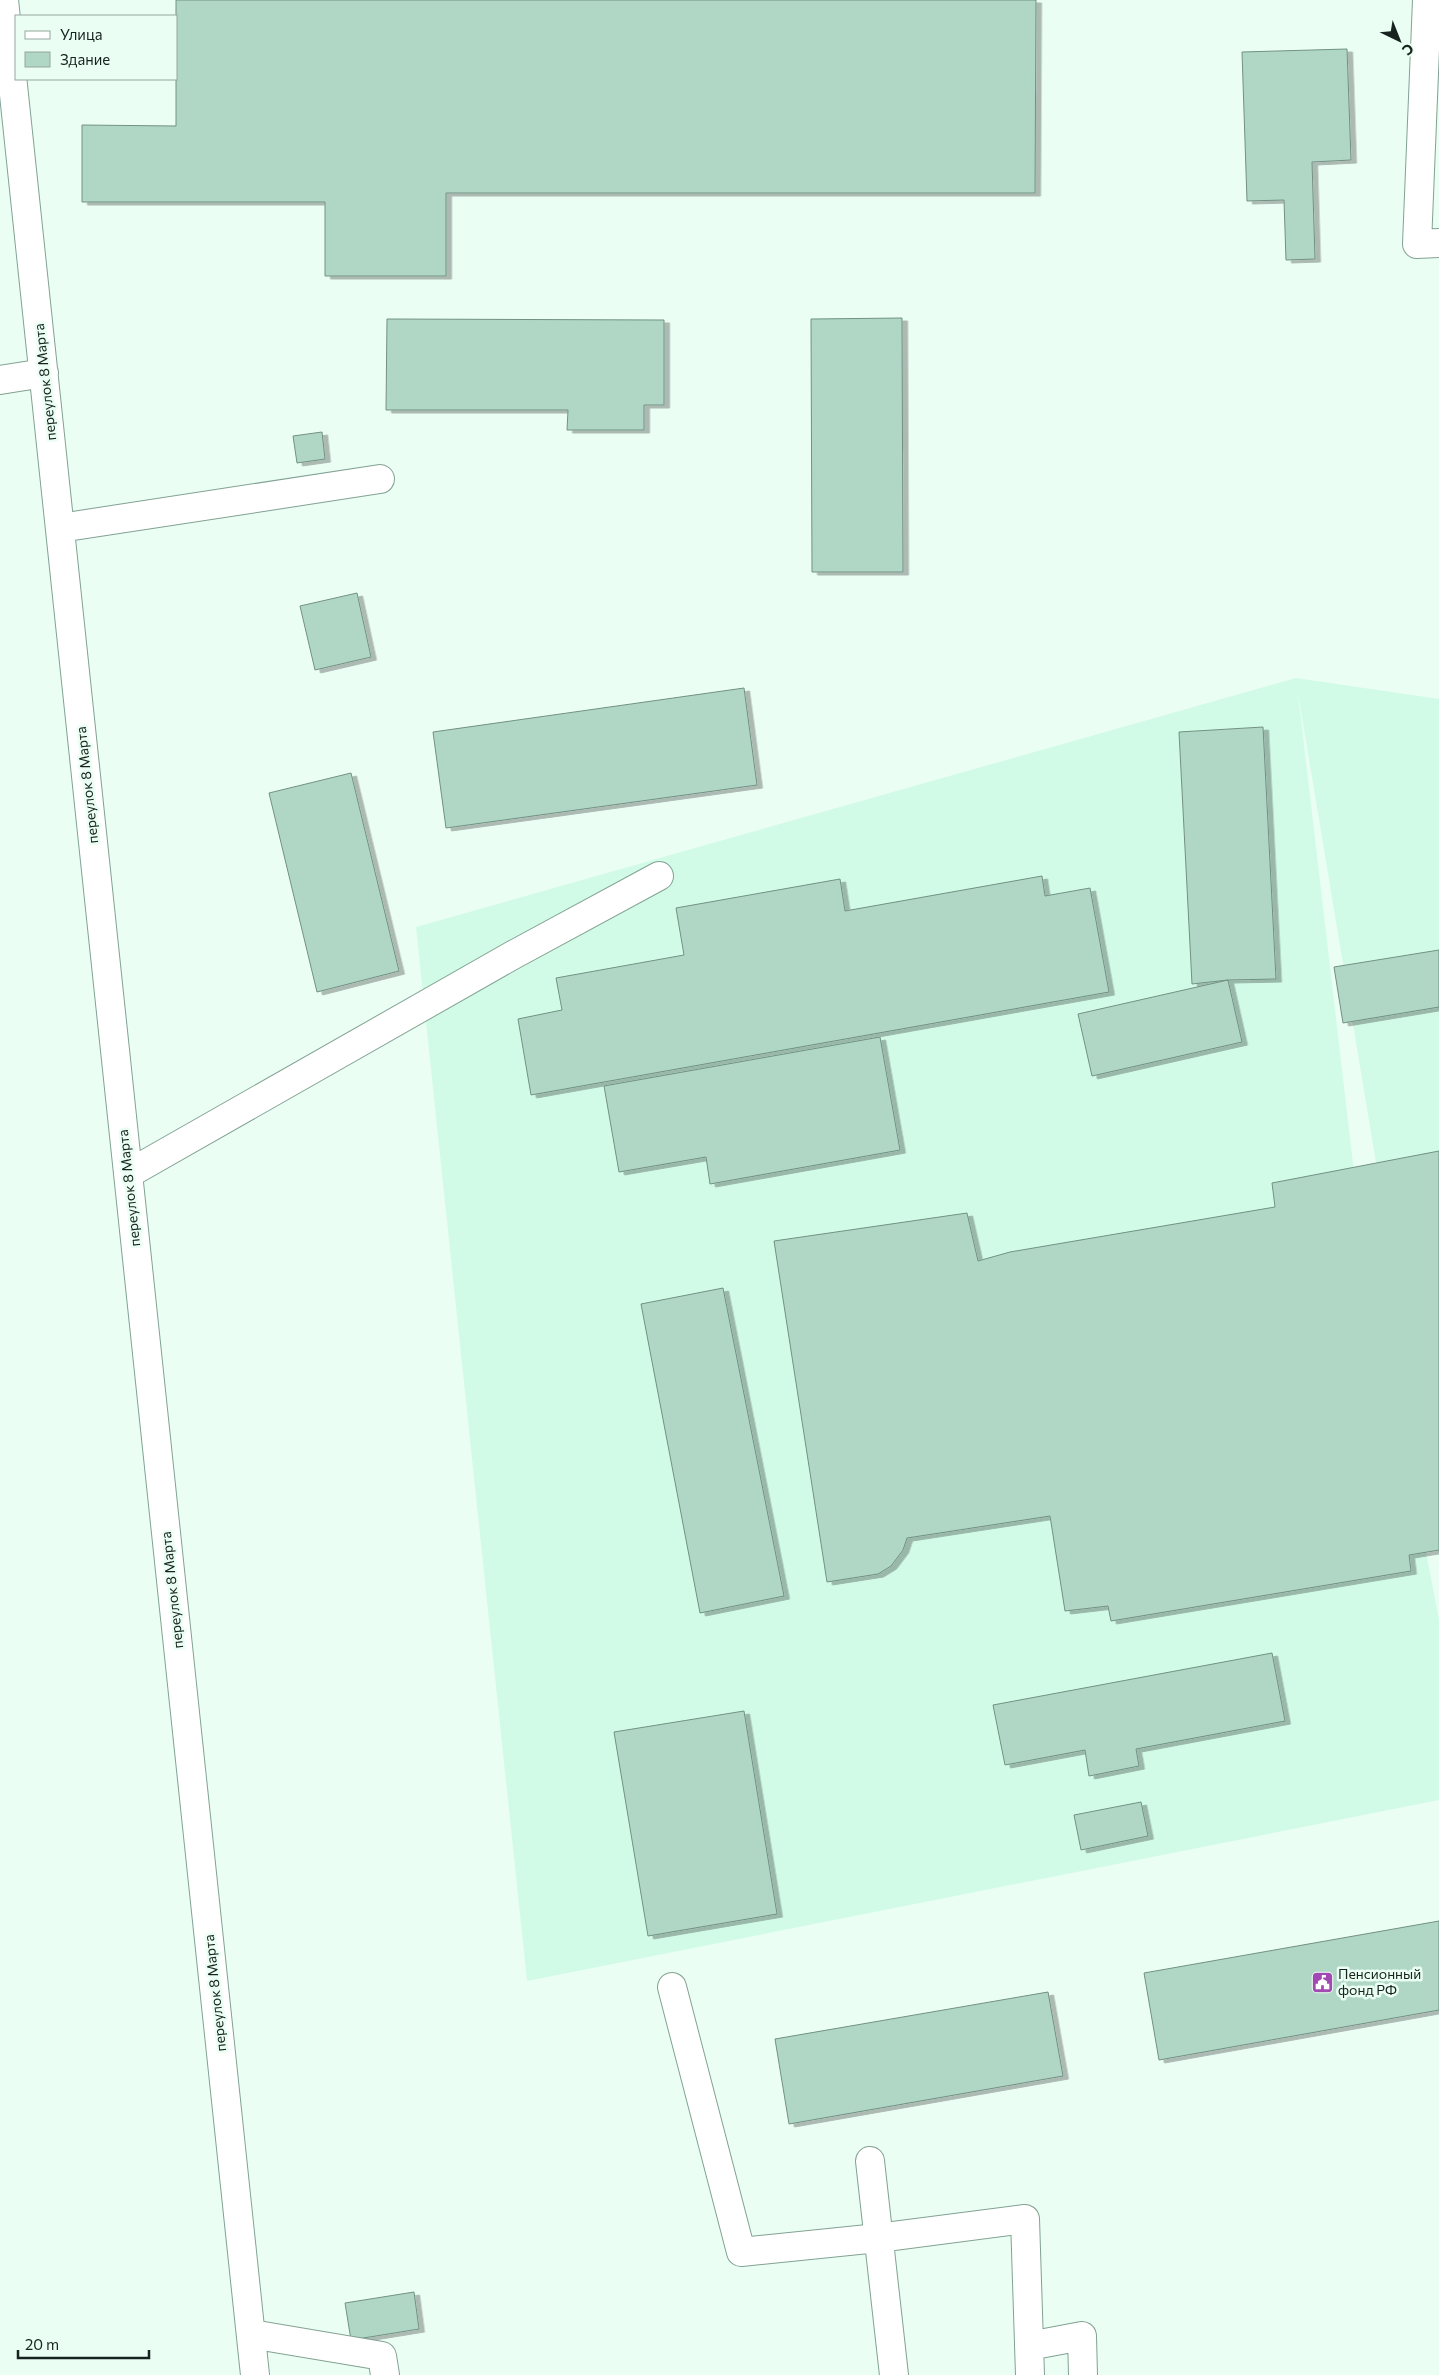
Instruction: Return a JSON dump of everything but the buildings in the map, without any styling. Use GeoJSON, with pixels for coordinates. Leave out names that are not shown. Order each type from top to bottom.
{"type":"FeatureCollection","features":[{"type":"Feature","properties":{"kind":"street","name":"переулок 8 Марта"},"geometry":{"type":"LineString","coordinates":[[4,0],[255,2375]]}},
{"type":"Feature","properties":{"kind":"street"},"geometry":{"type":"LineString","coordinates":[[1427,0],[1417,244],[1439,243]]}},
{"type":"Feature","properties":{"kind":"street"},"geometry":{"type":"LineString","coordinates":[[0,380],[44,373]]}},
{"type":"Feature","properties":{"kind":"street"},"geometry":{"type":"LineString","coordinates":[[60,528],[380,479]]}},
{"type":"Feature","properties":{"kind":"street"},"geometry":{"type":"LineString","coordinates":[[128,1174],[513,955],[659,876]]}},
{"type":"Feature","properties":{"kind":"street"},"geometry":{"type":"LineString","coordinates":[[672,1987],[741,2252],[878,2238],[1025,2219],[1030,2375]]}},
{"type":"Feature","properties":{"kind":"street"},"geometry":{"type":"LineString","coordinates":[[870,2161],[894,2375]]}},
{"type":"Feature","properties":{"kind":"street"},"geometry":{"type":"LineString","coordinates":[[251,2334],[382,2356],[385,2375]]}},
{"type":"Feature","properties":{"kind":"street"},"geometry":{"type":"LineString","coordinates":[[1029,2346],[1082,2336],[1083,2375]]}},
{"type":"Feature","properties":{"kind":"shaded area"},"geometry":{"type":"Polygon","coordinates":[[[1296,678],[1439,699],[1439,1542],[1298,693],[1355,1181],[1439,1620],[1439,1800],[527,1981],[416,927],[1296,678]]]}},
{"type":"Feature","properties":{"kind":"place","name":"Пенсионный фонд РФ"},"geometry":{"type":"Point","coordinates":[1322,1982]}}]}
